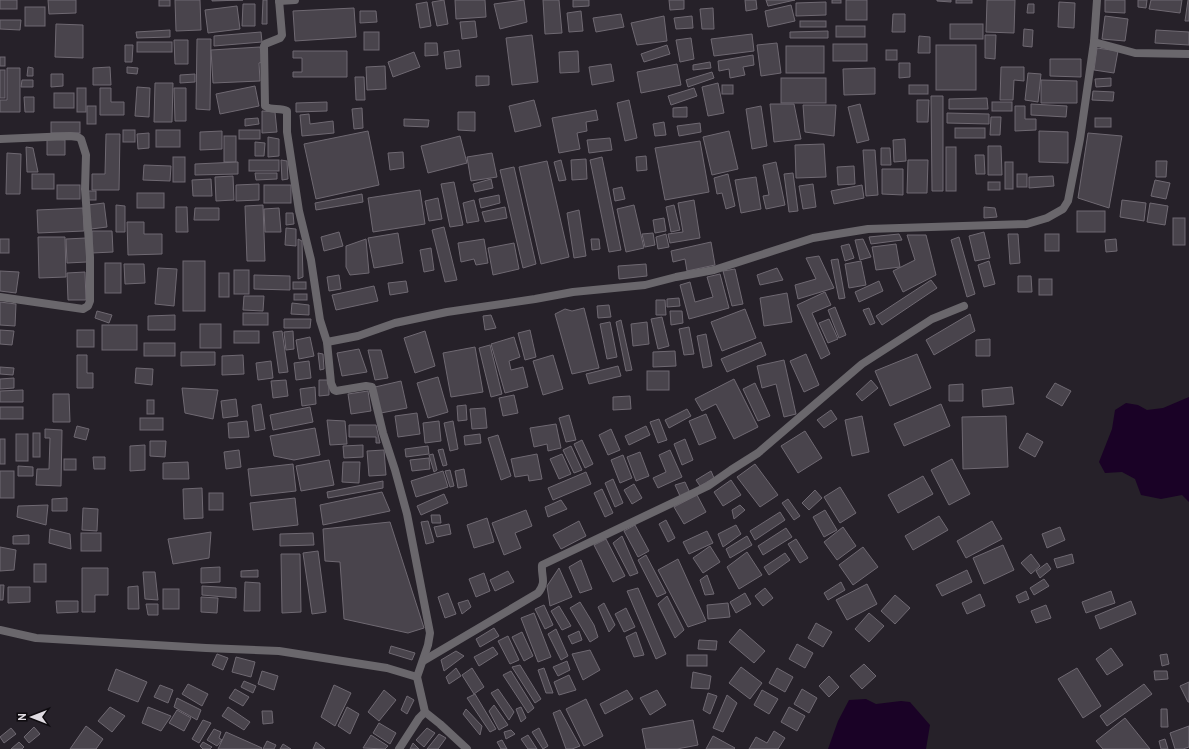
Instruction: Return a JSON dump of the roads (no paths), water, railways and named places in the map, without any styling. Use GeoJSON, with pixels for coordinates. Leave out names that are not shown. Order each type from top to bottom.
{"type":"FeatureCollection","features":[{"type":"Feature","properties":{"kind":"street"},"geometry":{"type":"LineString","coordinates":[[295,0],[279,0],[282,36],[264,46],[265,106],[268,108],[283,108],[287,111],[287,132],[299,211],[311,260],[320,320],[327,342],[331,383],[334,390],[366,386],[372,387],[383,433],[407,514],[430,633],[428,645],[417,677],[425,712],[467,749]]}},
{"type":"Feature","properties":{"kind":"street"},"geometry":{"type":"LineString","coordinates":[[327,342],[358,336],[395,323],[447,312],[573,292],[645,284],[714,270],[813,238],[868,229],[1027,224],[1047,218],[1063,209],[1068,200],[1080,139],[1094,42],[1097,0]]}},
{"type":"Feature","properties":{"kind":"street"},"geometry":{"type":"LineString","coordinates":[[1094,42],[1135,53],[1189,54]]}},
{"type":"Feature","properties":{"kind":"street"},"geometry":{"type":"LineString","coordinates":[[0,139],[70,136],[81,139],[86,155],[85,189],[90,257],[90,301],[88,306],[83,309],[0,297]]}},
{"type":"Feature","properties":{"kind":"street"},"geometry":{"type":"LineString","coordinates":[[423,660],[538,593],[543,587],[544,582],[542,565],[708,486],[758,453],[862,364],[932,319],[964,306]]}},
{"type":"Feature","properties":{"kind":"street"},"geometry":{"type":"LineString","coordinates":[[0,630],[36,638],[279,651],[387,668],[417,677]]}},
{"type":"Feature","properties":{"kind":"street"},"geometry":{"type":"LineString","coordinates":[[399,749],[419,718],[425,712]]}}]}
